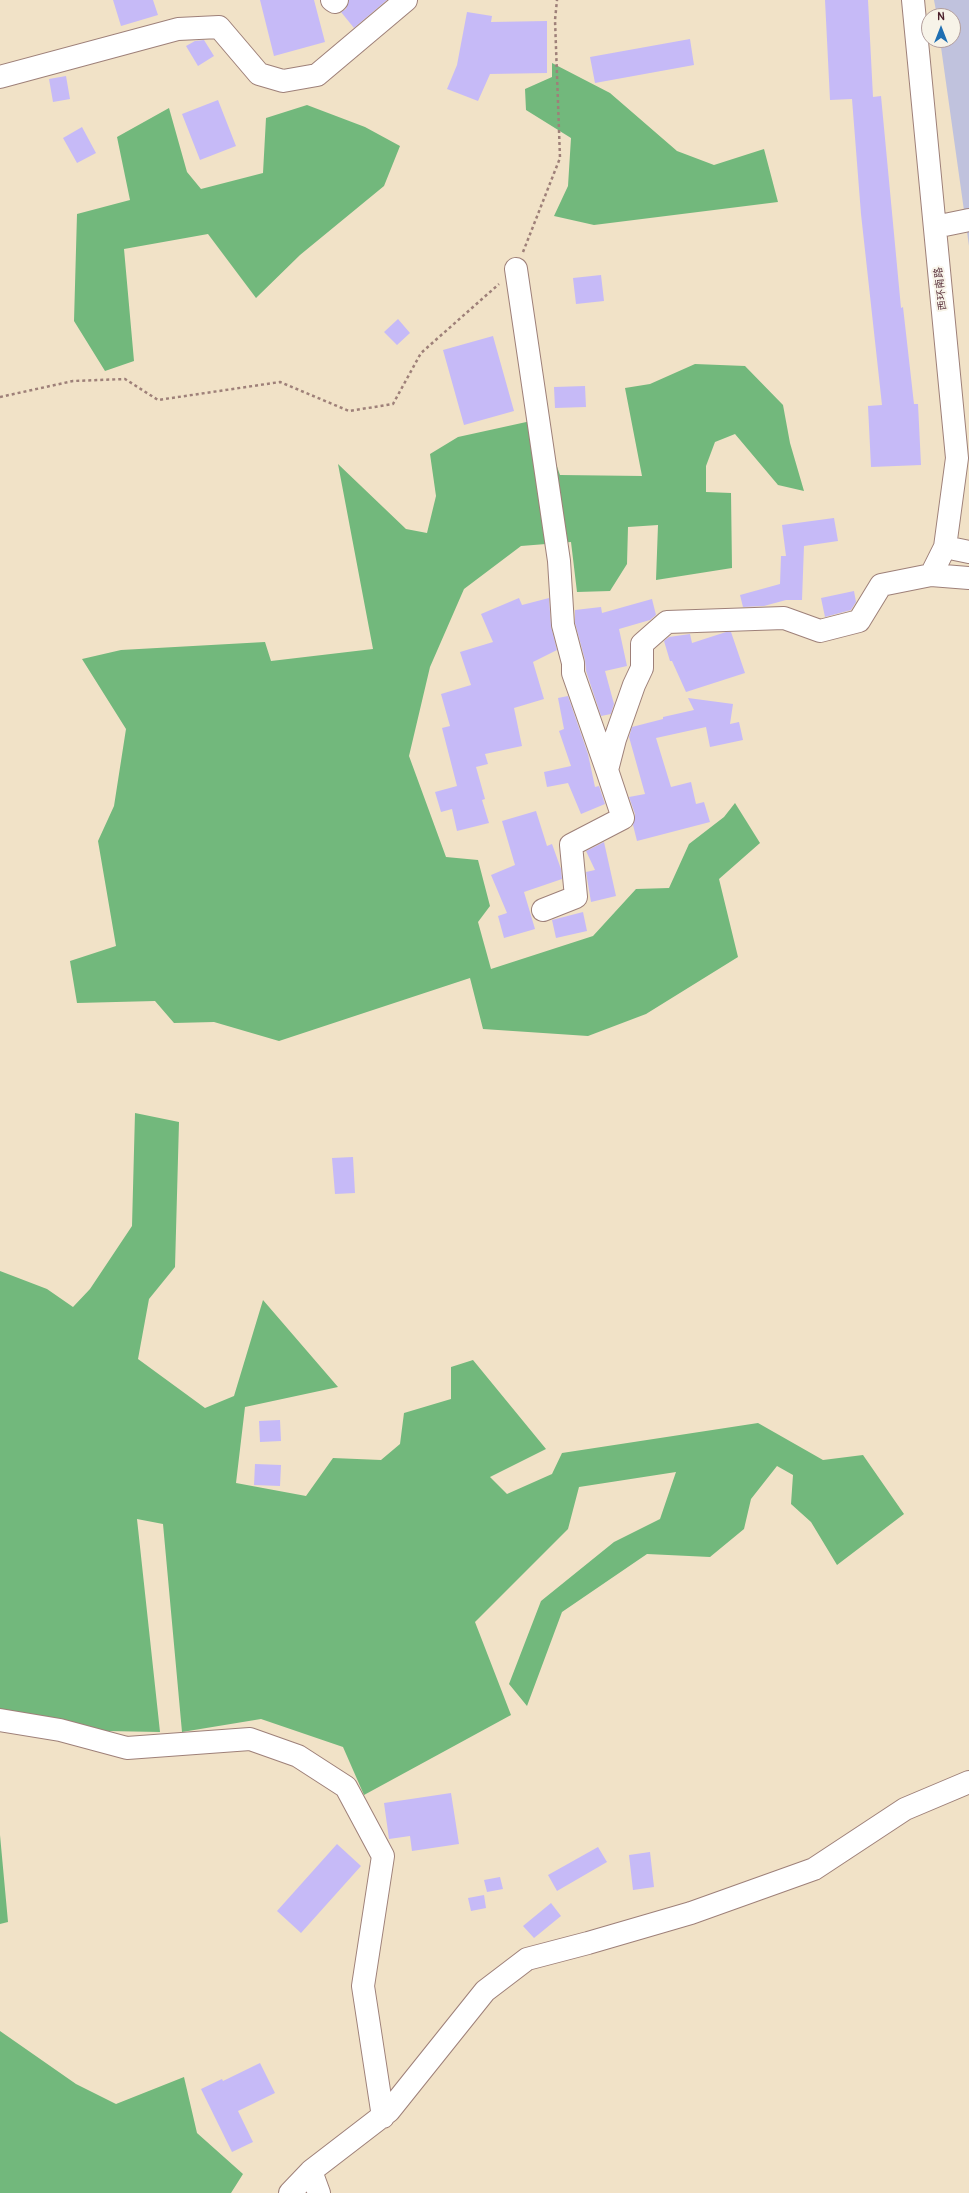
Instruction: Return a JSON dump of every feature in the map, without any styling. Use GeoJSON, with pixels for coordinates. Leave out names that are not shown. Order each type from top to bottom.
{"type":"FeatureCollection","features":[{"type":"Feature","properties":{"kind":"street"},"geometry":{"type":"LineString","coordinates":[[332,0],[335,2],[337,0]]}},
{"type":"Feature","properties":{"kind":"street"},"geometry":{"type":"LineString","coordinates":[[0,77],[178,29],[219,26],[259,74],[283,81],[318,75],[406,0]]}},
{"type":"Feature","properties":{"kind":"street","name":"西环南路"},"geometry":{"type":"LineString","coordinates":[[913,0],[957,458],[945,547],[931,575]]}},
{"type":"Feature","properties":{"kind":"street"},"geometry":{"type":"LineString","coordinates":[[934,227],[969,220]]}},
{"type":"Feature","properties":{"kind":"street"},"geometry":{"type":"LineString","coordinates":[[516,269],[559,561],[563,625],[573,663],[573,673],[623,818],[571,845],[576,897],[543,910]]}},
{"type":"Feature","properties":{"kind":"street"},"geometry":{"type":"LineString","coordinates":[[945,547],[969,552]]}},
{"type":"Feature","properties":{"kind":"street"},"geometry":{"type":"LineString","coordinates":[[607,770],[615,739],[634,685],[642,668],[642,644],[667,622],[784,618],[820,631],[859,621],[881,585],[931,575],[969,578]]}},
{"type":"Feature","properties":{"kind":"street"},"geometry":{"type":"LineString","coordinates":[[0,1720],[60,1730],[127,1748],[250,1739],[298,1756],[346,1787],[383,1856],[363,1986],[383,2117]]}},
{"type":"Feature","properties":{"kind":"street"},"geometry":{"type":"LineString","coordinates":[[290,2193],[311,2171],[389,2112],[485,1991],[527,1959],[588,1944],[691,1913],[814,1870],[905,1809],[969,1782]]}},
{"type":"Feature","properties":{"kind":"street"},"geometry":{"type":"LineString","coordinates":[[311,2171],[319,2193]]}},
{"type":"Feature","properties":{"kind":"path"},"geometry":{"type":"LineString","coordinates":[[0,397],[73,381],[125,379],[158,400],[280,382],[349,411],[393,404],[421,353],[516,269],[560,158],[556,20],[557,0]]}},
{"type":"Feature","properties":{"kind":"shaded area"},"geometry":{"type":"Polygon","coordinates":[[[934,0],[969,0],[969,246],[941,48],[961,48],[961,8],[936,8],[934,0]]]}},
{"type":"Feature","properties":{"kind":"green space"},"geometry":{"type":"Polygon","coordinates":[[[552,63],[610,93],[677,151],[714,165],[764,149],[778,202],[594,225],[554,216],[568,186],[571,138],[526,110],[525,89],[552,77],[552,63]]]}},
{"type":"Feature","properties":{"kind":"green space"},"geometry":{"type":"Polygon","coordinates":[[[307,105],[365,127],[400,146],[384,186],[300,255],[256,298],[208,234],[124,249],[134,361],[105,371],[74,321],[77,214],[130,200],[117,137],[169,108],[187,172],[201,189],[263,173],[266,118],[307,105]]]}},
{"type":"Feature","properties":{"kind":"green space"},"geometry":{"type":"Polygon","coordinates":[[[695,364],[745,366],[783,405],[790,443],[804,491],[778,485],[735,434],[715,442],[706,466],[706,492],[731,493],[732,568],[656,580],[658,525],[628,527],[627,564],[610,591],[577,592],[571,542],[521,546],[464,589],[430,667],[409,756],[446,857],[478,860],[490,906],[478,922],[491,969],[593,936],[636,889],[669,888],[689,844],[724,817],[735,803],[760,843],[719,879],[738,957],[646,1014],[588,1036],[483,1029],[470,978],[279,1041],[214,1022],[174,1023],[155,1001],[77,1003],[70,961],[116,946],[98,841],[114,806],[126,729],[82,659],[121,650],[265,642],[271,661],[373,649],[338,464],[406,529],[427,533],[436,496],[430,454],[458,437],[540,419],[560,475],[642,476],[625,388],[650,384],[695,364]]]}},
{"type":"Feature","properties":{"kind":"green space"},"geometry":{"type":"Polygon","coordinates":[[[135,1113],[179,1122],[175,1267],[149,1299],[138,1359],[205,1408],[234,1396],[263,1300],[338,1387],[245,1407],[236,1483],[306,1496],[333,1458],[381,1460],[400,1444],[404,1413],[451,1399],[451,1367],[473,1360],[546,1449],[490,1477],[507,1494],[552,1474],[562,1453],[758,1423],[823,1460],[863,1455],[904,1514],[837,1565],[811,1522],[791,1504],[793,1475],[777,1466],[751,1499],[744,1529],[710,1557],[647,1554],[562,1612],[527,1706],[509,1684],[541,1601],[614,1542],[660,1519],[676,1472],[579,1487],[568,1529],[475,1622],[511,1715],[364,1795],[343,1747],[261,1719],[182,1732],[163,1524],[137,1519],[160,1732],[0,1729],[0,1271],[47,1289],[73,1307],[90,1289],[132,1226],[135,1113]]]}},
{"type":"Feature","properties":{"kind":"green space"},"geometry":{"type":"Polygon","coordinates":[[[0,1835],[8,1922],[0,1924],[0,1835]]]}},
{"type":"Feature","properties":{"kind":"green space"},"geometry":{"type":"Polygon","coordinates":[[[0,2031],[76,2084],[116,2104],[184,2077],[197,2133],[243,2174],[231,2193],[0,2193],[0,2031]]]}},
{"type":"Feature","properties":{"kind":"building"},"geometry":{"type":"Polygon","coordinates":[[[113,0],[153,0],[158,15],[121,26],[113,0]]]}},
{"type":"Feature","properties":{"kind":"building"},"geometry":{"type":"Polygon","coordinates":[[[260,0],[314,0],[325,42],[274,56],[260,0]]]}},
{"type":"Feature","properties":{"kind":"building"},"geometry":{"type":"Polygon","coordinates":[[[349,0],[387,0],[354,28],[341,12],[346,9],[349,0]]]}},
{"type":"Feature","properties":{"kind":"building"},"geometry":{"type":"Polygon","coordinates":[[[825,0],[868,0],[873,97],[881,96],[901,308],[903,307],[914,404],[918,404],[921,465],[871,467],[868,406],[882,405],[861,214],[852,99],[830,100],[825,0]]]}},
{"type":"Feature","properties":{"kind":"building"},"geometry":{"type":"Polygon","coordinates":[[[467,12],[492,16],[491,22],[547,21],[547,73],[490,74],[478,101],[447,89],[457,65],[467,12]]]}},
{"type":"Feature","properties":{"kind":"building"},"geometry":{"type":"Polygon","coordinates":[[[690,39],[694,65],[595,83],[590,57],[690,39]]]}},
{"type":"Feature","properties":{"kind":"building"},"geometry":{"type":"Polygon","coordinates":[[[204,40],[214,56],[198,66],[186,46],[195,41],[204,40]]]}},
{"type":"Feature","properties":{"kind":"building"},"geometry":{"type":"Polygon","coordinates":[[[66,76],[70,99],[53,102],[49,79],[66,76]]]}},
{"type":"Feature","properties":{"kind":"building"},"geometry":{"type":"Polygon","coordinates":[[[218,100],[236,146],[200,160],[182,114],[218,100]]]}},
{"type":"Feature","properties":{"kind":"building"},"geometry":{"type":"Polygon","coordinates":[[[82,127],[96,153],[77,163],[63,138],[82,127]]]}},
{"type":"Feature","properties":{"kind":"building"},"geometry":{"type":"Polygon","coordinates":[[[601,275],[604,301],[576,304],[573,278],[601,275]]]}},
{"type":"Feature","properties":{"kind":"building"},"geometry":{"type":"Polygon","coordinates":[[[398,319],[410,333],[397,345],[384,332],[398,319]]]}},
{"type":"Feature","properties":{"kind":"building"},"geometry":{"type":"Polygon","coordinates":[[[493,336],[514,411],[464,425],[443,350],[493,336]]]}},
{"type":"Feature","properties":{"kind":"building"},"geometry":{"type":"Polygon","coordinates":[[[585,386],[586,407],[555,408],[554,387],[585,386]]]}},
{"type":"Feature","properties":{"kind":"building"},"geometry":{"type":"Polygon","coordinates":[[[834,518],[838,541],[804,546],[802,600],[786,600],[764,606],[743,607],[740,595],[780,584],[781,556],[786,556],[782,525],[834,518]]]}},
{"type":"Feature","properties":{"kind":"building"},"geometry":{"type":"Polygon","coordinates":[[[854,591],[856,602],[851,610],[825,617],[821,598],[854,591]]]}},
{"type":"Feature","properties":{"kind":"building"},"geometry":{"type":"Polygon","coordinates":[[[519,598],[522,605],[549,598],[551,626],[557,650],[533,662],[544,699],[514,708],[522,746],[485,754],[488,764],[476,767],[485,799],[482,800],[489,823],[457,831],[452,809],[441,812],[435,792],[457,786],[442,728],[450,726],[441,694],[471,685],[460,652],[493,642],[481,614],[519,598]]]}},
{"type":"Feature","properties":{"kind":"building"},"geometry":{"type":"Polygon","coordinates":[[[652,599],[656,615],[650,620],[619,629],[627,666],[605,671],[614,704],[611,714],[601,716],[586,671],[585,660],[575,623],[575,610],[601,607],[602,613],[652,599]]]}},
{"type":"Feature","properties":{"kind":"building"},"geometry":{"type":"Polygon","coordinates":[[[726,632],[731,632],[745,673],[686,692],[672,661],[670,661],[664,641],[669,637],[690,634],[692,643],[726,632]]]}},
{"type":"Feature","properties":{"kind":"building"},"geometry":{"type":"Polygon","coordinates":[[[568,696],[588,754],[595,787],[599,786],[605,804],[581,814],[568,783],[547,787],[544,772],[571,766],[559,731],[564,729],[558,698],[568,696]]]}},
{"type":"Feature","properties":{"kind":"building"},"geometry":{"type":"Polygon","coordinates":[[[688,698],[733,704],[730,724],[739,722],[743,740],[710,747],[706,727],[656,738],[671,787],[691,782],[696,804],[704,802],[710,822],[637,841],[633,825],[635,814],[629,797],[645,794],[629,737],[632,727],[663,719],[663,717],[694,710],[688,698]]]}},
{"type":"Feature","properties":{"kind":"building"},"geometry":{"type":"Polygon","coordinates":[[[536,811],[547,846],[552,844],[561,869],[562,879],[524,892],[535,929],[504,938],[498,916],[507,913],[491,875],[515,865],[502,821],[536,811]]]}},
{"type":"Feature","properties":{"kind":"building"},"geometry":{"type":"Polygon","coordinates":[[[604,842],[616,896],[591,902],[586,872],[595,870],[586,851],[604,842]]]}},
{"type":"Feature","properties":{"kind":"building"},"geometry":{"type":"Polygon","coordinates":[[[583,912],[587,931],[556,938],[552,920],[583,912]]]}},
{"type":"Feature","properties":{"kind":"building"},"geometry":{"type":"Polygon","coordinates":[[[353,1157],[355,1193],[335,1194],[332,1158],[353,1157]]]}},
{"type":"Feature","properties":{"kind":"building"},"geometry":{"type":"Polygon","coordinates":[[[280,1420],[281,1441],[260,1442],[259,1421],[280,1420]]]}},
{"type":"Feature","properties":{"kind":"building"},"geometry":{"type":"Polygon","coordinates":[[[255,1464],[281,1465],[280,1486],[254,1485],[255,1464]]]}},
{"type":"Feature","properties":{"kind":"building"},"geometry":{"type":"Polygon","coordinates":[[[451,1793],[459,1844],[412,1851],[410,1836],[389,1839],[384,1803],[451,1793]]]}},
{"type":"Feature","properties":{"kind":"building"},"geometry":{"type":"Polygon","coordinates":[[[337,1844],[361,1866],[301,1933],[277,1911],[337,1844]]]}},
{"type":"Feature","properties":{"kind":"building"},"geometry":{"type":"Polygon","coordinates":[[[598,1847],[607,1862],[557,1891],[548,1875],[598,1847]]]}},
{"type":"Feature","properties":{"kind":"building"},"geometry":{"type":"Polygon","coordinates":[[[650,1852],[654,1887],[633,1890],[629,1855],[650,1852]]]}},
{"type":"Feature","properties":{"kind":"building"},"geometry":{"type":"Polygon","coordinates":[[[500,1877],[503,1889],[487,1892],[484,1880],[500,1877]]]}},
{"type":"Feature","properties":{"kind":"building"},"geometry":{"type":"Polygon","coordinates":[[[484,1895],[486,1908],[471,1911],[468,1898],[484,1895]]]}},
{"type":"Feature","properties":{"kind":"building"},"geometry":{"type":"Polygon","coordinates":[[[551,1903],[561,1916],[534,1938],[523,1926],[551,1903]]]}},
{"type":"Feature","properties":{"kind":"building"},"geometry":{"type":"Polygon","coordinates":[[[260,2063],[275,2093],[238,2111],[253,2142],[232,2152],[201,2089],[222,2079],[223,2081],[260,2063]]]}}]}
